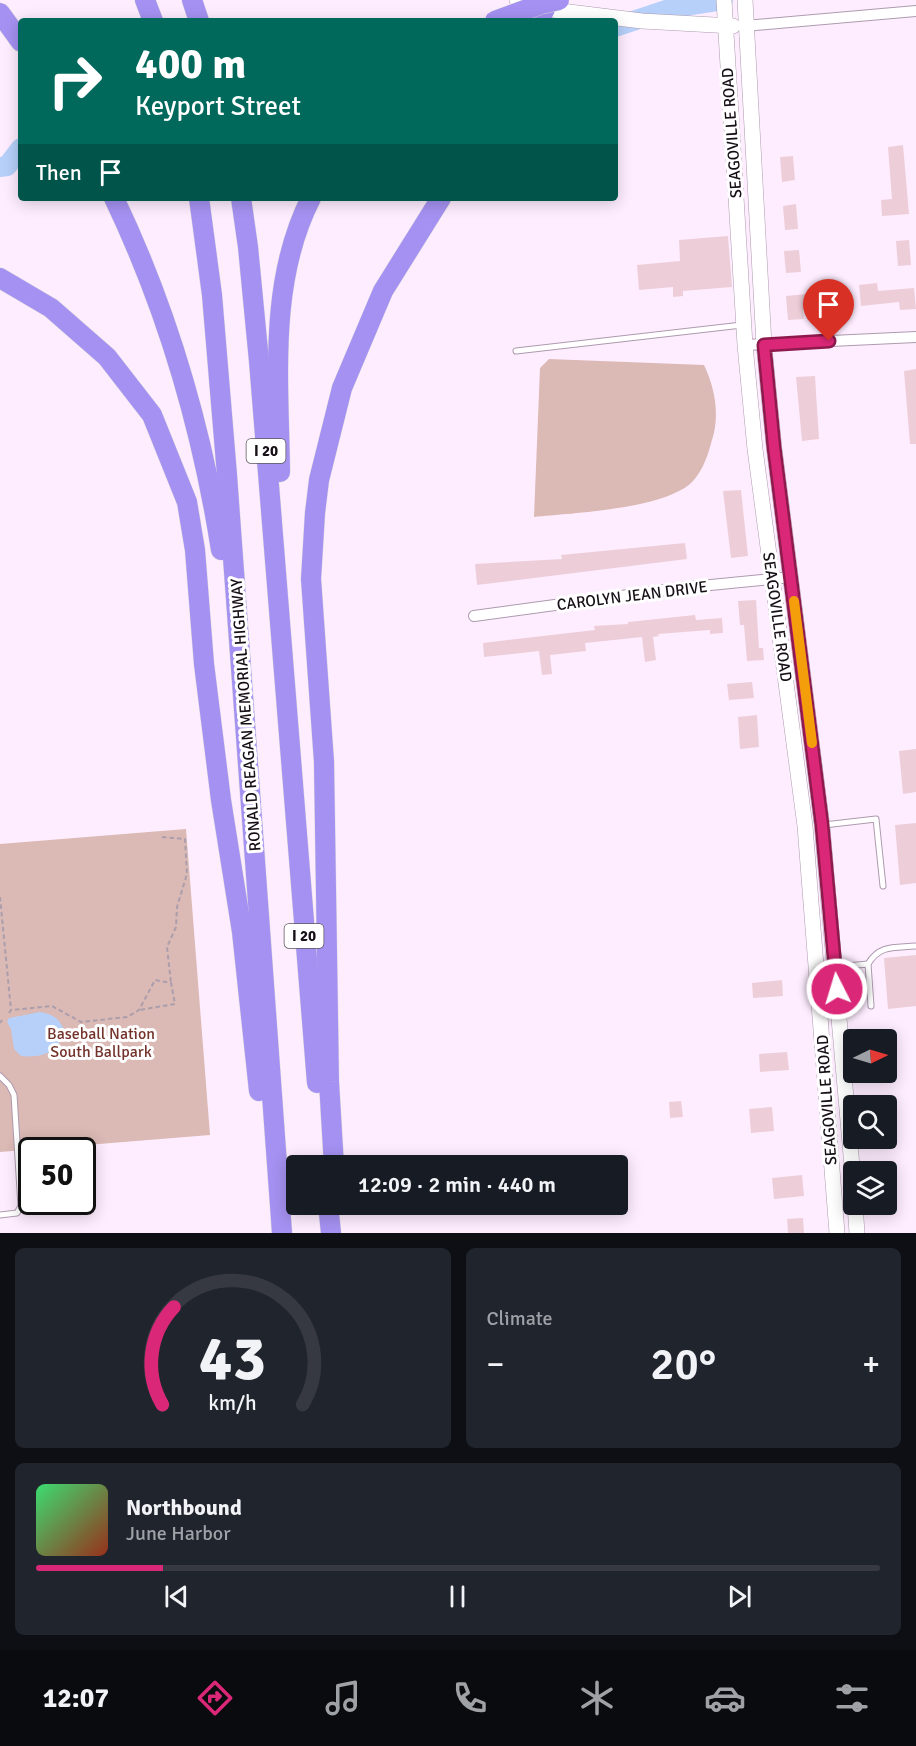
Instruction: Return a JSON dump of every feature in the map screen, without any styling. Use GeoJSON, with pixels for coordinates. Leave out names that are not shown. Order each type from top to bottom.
{"type":"FeatureCollection","features":[{"type":"Feature","properties":{"kind":"highway"},"geometry":{"type":"LineString","coordinates":[[145,0],[152,18]]}},
{"type":"Feature","properties":{"kind":"highway"},"geometry":{"type":"LineString","coordinates":[[192,0],[199,18]]}},
{"type":"Feature","properties":{"kind":"highway"},"geometry":{"type":"LineString","coordinates":[[503,18],[541,4],[548,10]]}},
{"type":"Feature","properties":{"kind":"highway"},"geometry":{"type":"LineString","coordinates":[[0,13],[18,38]]}},
{"type":"Feature","properties":{"kind":"highway"},"geometry":{"type":"LineString","coordinates":[[115,201],[162,314],[186,390],[207,473],[222,556],[253,817]]}},
{"type":"Feature","properties":{"kind":"highway","name":"RONALD REAGAN MEMORIAL HIGHWAY"},"geometry":{"type":"LineString","coordinates":[[199,201],[212,295],[253,817],[282,1233]]}},
{"type":"Feature","properties":{"kind":"highway","name":"I 20"},"geometry":{"type":"LineString","coordinates":[[241,201],[256,328],[324,1155]]}},
{"type":"Feature","properties":{"kind":"highway"},"geometry":{"type":"LineString","coordinates":[[286,705],[280,476],[279,323],[285,276],[295,238],[310,201]]}},
{"type":"Feature","properties":{"kind":"highway"},"geometry":{"type":"LineString","coordinates":[[332,1155],[328,1082],[324,762],[311,579],[315,513],[319,480],[342,388],[383,291],[439,201]]}},
{"type":"Feature","properties":{"kind":"highway"},"geometry":{"type":"LineString","coordinates":[[0,278],[51,308],[107,357],[152,415],[187,502],[195,550],[204,664],[221,800],[242,932],[272,1233]]}},
{"type":"Feature","properties":{"kind":"highway"},"geometry":{"type":"LineString","coordinates":[[329,1215],[331,1233]]}},
{"type":"Feature","properties":{"kind":"highway"},"geometry":{"type":"LineString","coordinates":[[336,1215],[337,1233]]}},
{"type":"Feature","properties":{"kind":"main road"},"geometry":{"type":"LineString","coordinates":[[517,0],[548,10],[618,18]]}},
{"type":"Feature","properties":{"kind":"main road","name":"SEAGOVILLE ROAD"},"geometry":{"type":"LineString","coordinates":[[745,3],[764,345],[774,447],[822,825],[852,1161]]}},
{"type":"Feature","properties":{"kind":"main road"},"geometry":{"type":"LineString","coordinates":[[618,18],[708,26],[724,13],[745,26]]}},
{"type":"Feature","properties":{"kind":"main road","name":"SEAGOVILLE ROAD"},"geometry":{"type":"LineString","coordinates":[[724,13],[744,345],[755,450],[805,826],[837,1233]]}},
{"type":"Feature","properties":{"kind":"main road"},"geometry":{"type":"LineString","coordinates":[[738,240],[758,239]]}},
{"type":"Feature","properties":{"kind":"main road"},"geometry":{"type":"LineString","coordinates":[[805,826],[822,825]]}},
{"type":"Feature","properties":{"kind":"main road"},"geometry":{"type":"LineString","coordinates":[[816,969],[835,967]]}},
{"type":"Feature","properties":{"kind":"main road"},"geometry":{"type":"LineString","coordinates":[[856,1215],[857,1233]]}},
{"type":"Feature","properties":{"kind":"street"},"geometry":{"type":"LineString","coordinates":[[745,26],[916,11]]}},
{"type":"Feature","properties":{"kind":"street"},"geometry":{"type":"LineString","coordinates":[[744,345],[916,337]]}},
{"type":"Feature","properties":{"kind":"street","name":"CAROLYN JEAN DRIVE"},"geometry":{"type":"LineString","coordinates":[[474,616],[680,588],[791,577]]}},
{"type":"Feature","properties":{"kind":"lane"},"geometry":{"type":"LineString","coordinates":[[516,351],[743,325]]}},
{"type":"Feature","properties":{"kind":"lane"},"geometry":{"type":"LineString","coordinates":[[822,825],[876,819],[883,886]]}},
{"type":"Feature","properties":{"kind":"lane"},"geometry":{"type":"LineString","coordinates":[[871,1006],[868,964],[874,955],[880,950],[916,946]]}},
{"type":"Feature","properties":{"kind":"lane"},"geometry":{"type":"LineString","coordinates":[[835,967],[868,964]]}},
{"type":"Feature","properties":{"kind":"lane"},"geometry":{"type":"LineString","coordinates":[[0,1076],[12,1089],[14,1095],[21,1206],[17,1213],[0,1215]]}},
{"type":"Feature","properties":{"kind":"path"},"geometry":{"type":"LineString","coordinates":[[0,897],[10,1012],[52,1006],[75,1020],[86,1022],[127,1017],[139,1010],[175,1004],[167,948],[176,927],[177,907],[187,874],[185,838],[162,837]]}},
{"type":"Feature","properties":{"kind":"path"},"geometry":{"type":"LineString","coordinates":[[139,1010],[155,980],[171,982]]}},
{"type":"Feature","properties":{"kind":"green space"},"geometry":{"type":"Polygon","coordinates":[[[549,359],[704,365],[713,392],[716,421],[707,457],[693,481],[663,498],[641,504],[534,517],[540,368],[549,359]]]}},
{"type":"Feature","properties":{"kind":"green space","name":"Baseball Nation South Ballpark"},"geometry":{"type":"Polygon","coordinates":[[[186,829],[210,1135],[96,1144],[96,1137],[18,1137],[18,1151],[0,1152],[0,844],[186,829]]]}},
{"type":"Feature","properties":{"kind":"water"},"geometry":{"type":"Polygon","coordinates":[[[40,1012],[52,1015],[60,1022],[64,1029],[59,1044],[43,1055],[21,1056],[14,1049],[11,1029],[7,1022],[9,1018],[40,1012]]]}},
{"type":"Feature","properties":{"kind":"building"},"geometry":{"type":"Polygon","coordinates":[[[903,145],[909,214],[882,216],[881,200],[892,199],[888,147],[903,145]]]}},
{"type":"Feature","properties":{"kind":"building"},"geometry":{"type":"Polygon","coordinates":[[[793,156],[795,180],[782,182],[780,157],[793,156]]]}},
{"type":"Feature","properties":{"kind":"building"},"geometry":{"type":"Polygon","coordinates":[[[796,204],[798,229],[785,230],[783,206],[796,204]]]}},
{"type":"Feature","properties":{"kind":"building"},"geometry":{"type":"Polygon","coordinates":[[[728,236],[732,287],[683,291],[683,296],[673,297],[673,287],[639,290],[637,265],[680,261],[679,240],[728,236]]]}},
{"type":"Feature","properties":{"kind":"building"},"geometry":{"type":"Polygon","coordinates":[[[909,240],[911,265],[898,266],[896,241],[909,240]]]}},
{"type":"Feature","properties":{"kind":"building"},"geometry":{"type":"Polygon","coordinates":[[[799,250],[801,272],[786,273],[784,251],[799,250]]]}},
{"type":"Feature","properties":{"kind":"building"},"geometry":{"type":"Polygon","coordinates":[[[877,283],[878,291],[914,288],[916,309],[900,310],[899,302],[861,306],[859,285],[877,283]]]}},
{"type":"Feature","properties":{"kind":"building"},"geometry":{"type":"Polygon","coordinates":[[[807,294],[809,309],[803,309],[804,319],[788,320],[786,296],[807,294]]]}},
{"type":"Feature","properties":{"kind":"building"},"geometry":{"type":"Polygon","coordinates":[[[916,369],[916,444],[910,444],[904,371],[916,369]]]}},
{"type":"Feature","properties":{"kind":"building"},"geometry":{"type":"Polygon","coordinates":[[[815,376],[819,439],[802,441],[796,377],[815,376]]]}},
{"type":"Feature","properties":{"kind":"building"},"geometry":{"type":"Polygon","coordinates":[[[741,490],[748,556],[731,558],[723,491],[741,490]]]}},
{"type":"Feature","properties":{"kind":"building"},"geometry":{"type":"Polygon","coordinates":[[[685,543],[687,559],[477,585],[475,564],[562,559],[561,555],[685,543]]]}},
{"type":"Feature","properties":{"kind":"building"},"geometry":{"type":"Polygon","coordinates":[[[756,600],[759,648],[763,648],[764,660],[747,661],[744,625],[740,625],[738,601],[756,600]]]}},
{"type":"Feature","properties":{"kind":"building"},"geometry":{"type":"Polygon","coordinates":[[[695,615],[696,620],[722,618],[723,633],[710,634],[710,630],[658,634],[659,636],[653,637],[656,660],[645,662],[642,637],[585,643],[586,651],[550,655],[552,674],[542,675],[539,651],[484,657],[483,643],[595,630],[594,626],[695,615]]]}},
{"type":"Feature","properties":{"kind":"building"},"geometry":{"type":"Polygon","coordinates":[[[752,682],[754,698],[729,700],[727,684],[752,682]]]}},
{"type":"Feature","properties":{"kind":"building"},"geometry":{"type":"Polygon","coordinates":[[[757,715],[759,747],[740,749],[738,717],[757,715]]]}},
{"type":"Feature","properties":{"kind":"building"},"geometry":{"type":"Polygon","coordinates":[[[916,749],[916,792],[903,794],[899,751],[916,749]]]}},
{"type":"Feature","properties":{"kind":"building"},"geometry":{"type":"Polygon","coordinates":[[[916,823],[916,883],[900,885],[895,825],[916,823]]]}},
{"type":"Feature","properties":{"kind":"building"},"geometry":{"type":"Polygon","coordinates":[[[916,955],[916,1006],[888,1009],[884,958],[916,955]]]}},
{"type":"Feature","properties":{"kind":"building"},"geometry":{"type":"Polygon","coordinates":[[[782,980],[783,996],[753,998],[752,983],[782,980]]]}},
{"type":"Feature","properties":{"kind":"building"},"geometry":{"type":"Polygon","coordinates":[[[787,1052],[789,1070],[760,1072],[759,1054],[787,1052]]]}},
{"type":"Feature","properties":{"kind":"building"},"geometry":{"type":"Polygon","coordinates":[[[681,1101],[683,1117],[670,1118],[669,1102],[681,1101]]]}},
{"type":"Feature","properties":{"kind":"building"},"geometry":{"type":"Polygon","coordinates":[[[772,1107],[774,1131],[751,1133],[749,1109],[772,1107]]]}},
{"type":"Feature","properties":{"kind":"building"},"geometry":{"type":"Polygon","coordinates":[[[802,1175],[804,1196],[774,1199],[772,1178],[802,1175]]]}},
{"type":"Feature","properties":{"kind":"building"},"geometry":{"type":"Polygon","coordinates":[[[803,1218],[804,1233],[788,1233],[787,1219],[803,1218]]]}},
{"type":"Feature","properties":{"kind":"waterway"},"geometry":{"type":"LineString","coordinates":[[618,26],[672,8],[723,0]]}},
{"type":"Feature","properties":{"kind":"waterway"},"geometry":{"type":"LineString","coordinates":[[0,167],[7,166],[18,152]]}},
{"type":"Feature","properties":{"kind":"slow traffic"},"geometry":{"type":"LineString","coordinates":[[794,601],[812,743]]}},
{"type":"Feature","properties":{"kind":"route"},"geometry":{"type":"LineString","coordinates":[[829,341],[764,345],[774,447],[826,857],[837,989]]}}]}
